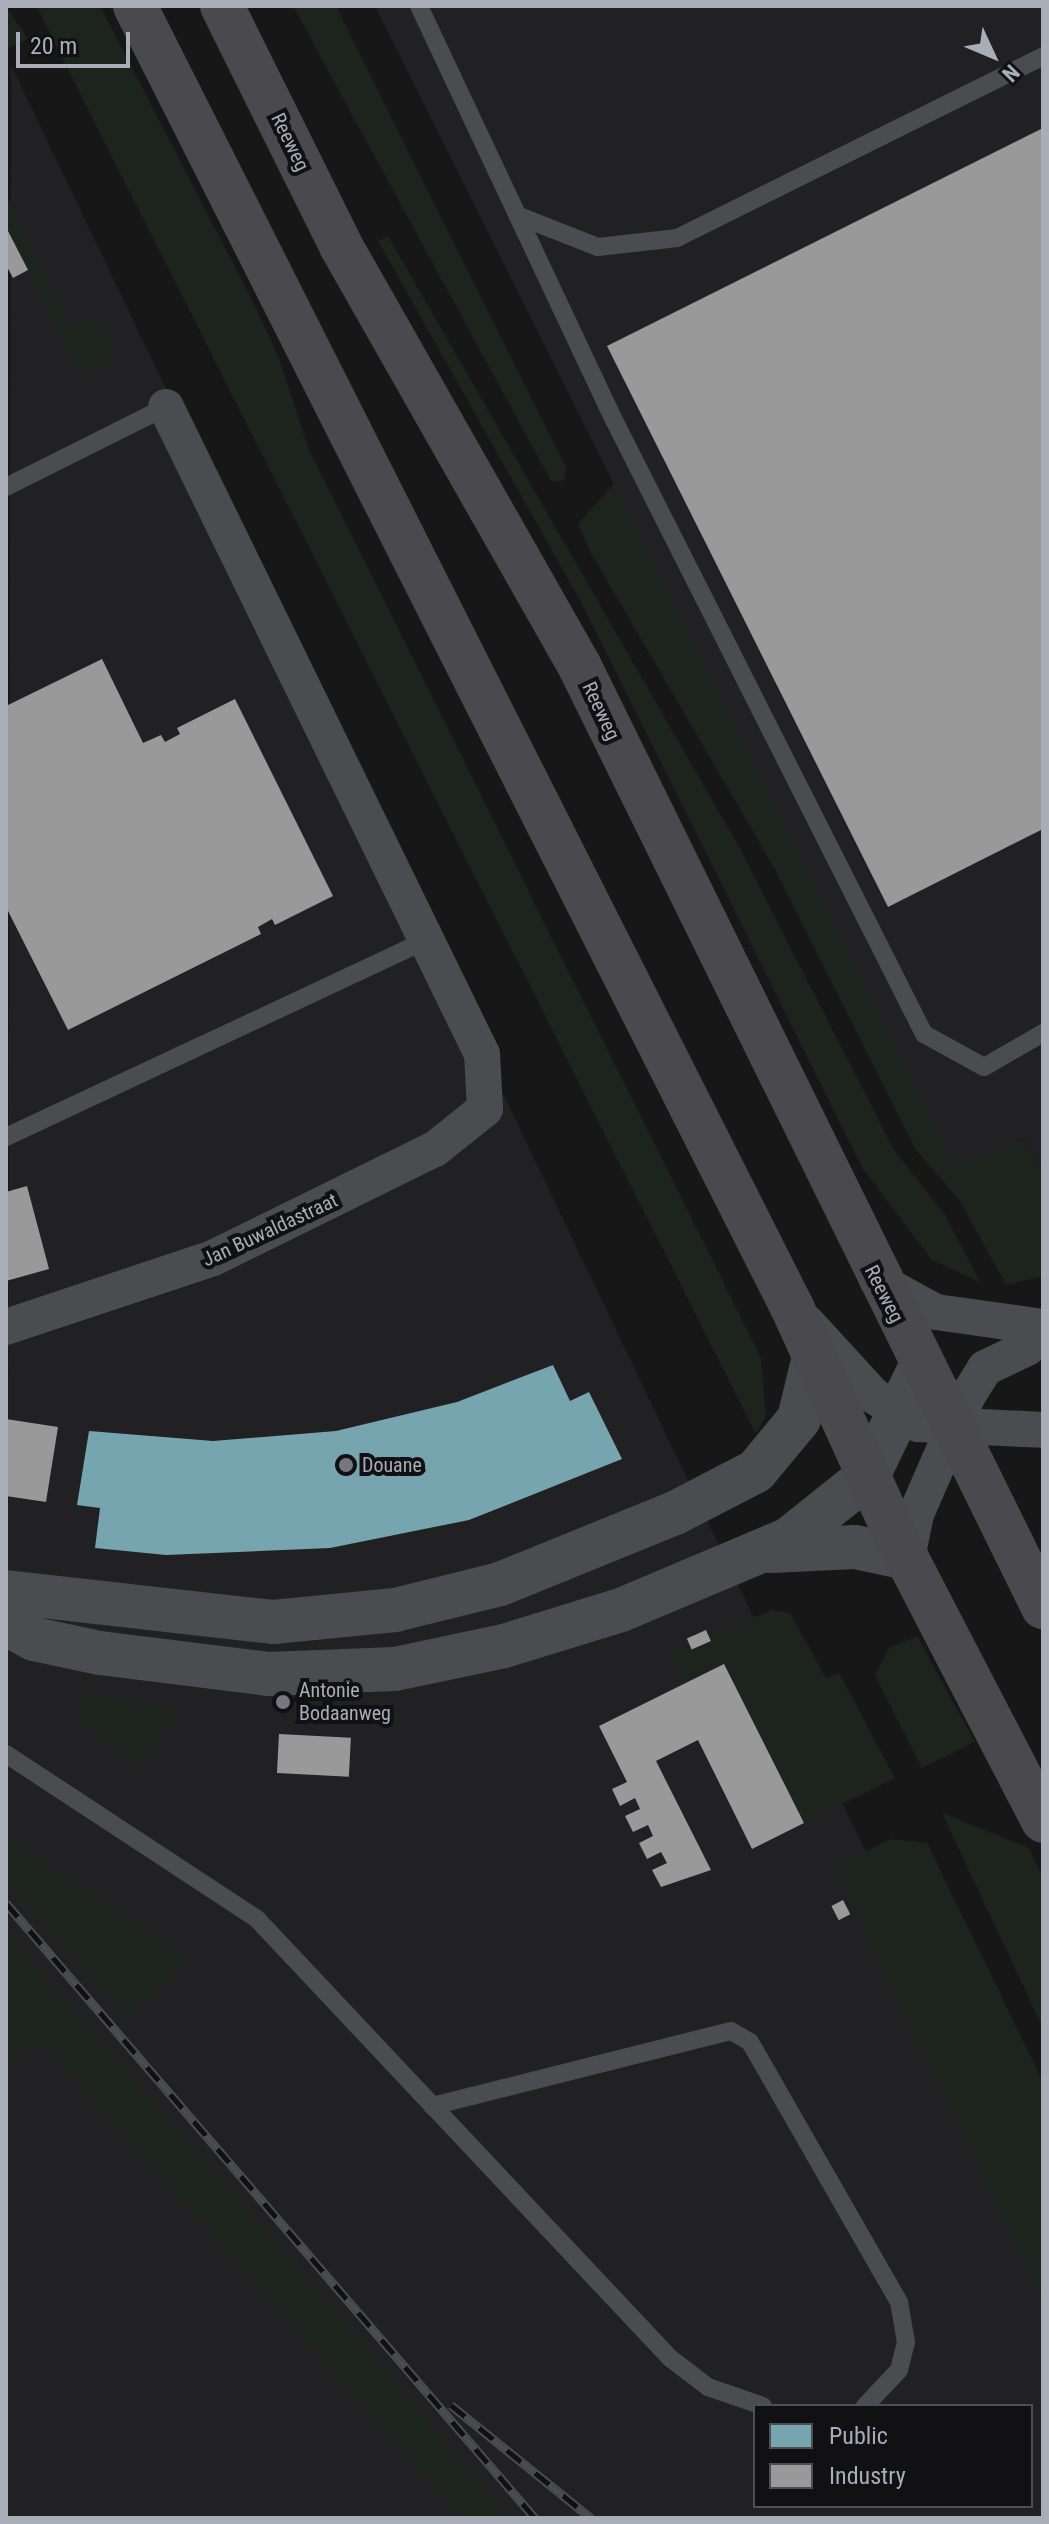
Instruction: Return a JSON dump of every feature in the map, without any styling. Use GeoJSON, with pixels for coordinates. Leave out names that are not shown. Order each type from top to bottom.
{"type":"FeatureCollection","features":[{"type":"Feature","properties":{"kind":"main road"},"geometry":{"type":"LineString","coordinates":[[135,6],[792,1307],[907,1558],[1043,1821]]}},
{"type":"Feature","properties":{"kind":"main road","name":"Reeweg"},"geometry":{"type":"LineString","coordinates":[[222,6],[341,246],[580,667],[876,1279],[1043,1607]]}},
{"type":"Feature","properties":{"kind":"street"},"geometry":{"type":"LineString","coordinates":[[166,407],[426,940]]}},
{"type":"Feature","properties":{"kind":"street","name":"Jan Buwaldastraat"},"geometry":{"type":"LineString","coordinates":[[6,1327],[170,1276],[435,1149],[485,1109],[488,1075],[426,940]]}},
{"type":"Feature","properties":{"kind":"street"},"geometry":{"type":"LineString","coordinates":[[761,1552],[855,1547],[907,1558],[916,1514],[952,1430],[985,1368],[1027,1348],[1042,1327],[936,1312],[876,1279]]}},
{"type":"Feature","properties":{"kind":"street"},"geometry":{"type":"LineString","coordinates":[[792,1307],[853,1376],[902,1415],[952,1430],[1032,1431]]}},
{"type":"Feature","properties":{"kind":"street"},"geometry":{"type":"LineString","coordinates":[[6,1592],[273,1622],[395,1610],[500,1584],[756,1471],[799,1419],[814,1357]]}},
{"type":"Feature","properties":{"kind":"street"},"geometry":{"type":"LineString","coordinates":[[6,1624],[34,1639],[165,1665],[268,1674],[395,1669],[607,1615],[761,1552],[824,1514],[868,1476],[902,1415],[921,1366]]}},
{"type":"Feature","properties":{"kind":"street"},"geometry":{"type":"LineString","coordinates":[[984,1494],[992,1469],[1032,1431]]}},
{"type":"Feature","properties":{"kind":"lane"},"geometry":{"type":"LineString","coordinates":[[419,6],[519,216],[924,1034],[984,1067],[1043,1033]]}},
{"type":"Feature","properties":{"kind":"lane"},"geometry":{"type":"LineString","coordinates":[[519,216],[598,247],[677,238],[1043,56]]}},
{"type":"Feature","properties":{"kind":"lane"},"geometry":{"type":"LineString","coordinates":[[6,487],[166,407]]}},
{"type":"Feature","properties":{"kind":"lane"},"geometry":{"type":"LineString","coordinates":[[6,1137],[426,940]]}},
{"type":"Feature","properties":{"kind":"lane"},"geometry":{"type":"LineString","coordinates":[[6,1754],[257,1919],[670,2358],[708,2387],[757,2404]]}},
{"type":"Feature","properties":{"kind":"lane"},"geometry":{"type":"LineString","coordinates":[[432,2106],[731,2031],[750,2042],[899,2302],[906,2342],[899,2370],[867,2404]]}},
{"type":"Feature","properties":{"kind":"shaded area"},"geometry":{"type":"Polygon","coordinates":[[[6,6],[28,39],[9,48],[6,46],[6,6]]]}},
{"type":"Feature","properties":{"kind":"shaded area"},"geometry":{"type":"Polygon","coordinates":[[[36,6],[100,6],[249,294],[278,355],[309,450],[761,1358],[766,1415],[756,1434],[36,6]]]}},
{"type":"Feature","properties":{"kind":"shaded area"},"geometry":{"type":"Polygon","coordinates":[[[293,6],[336,6],[566,467],[564,481],[551,481],[293,6]]]}},
{"type":"Feature","properties":{"kind":"shaded area"},"geometry":{"type":"Polygon","coordinates":[[[375,6],[1043,6],[1043,1172],[1024,1139],[955,1167],[375,6]]]}},
{"type":"Feature","properties":{"kind":"shaded area"},"geometry":{"type":"Polygon","coordinates":[[[11,65],[1028,2191],[1043,2227],[1043,2518],[6,2518],[11,65]]]}},
{"type":"Feature","properties":{"kind":"shaded area"},"geometry":{"type":"Polygon","coordinates":[[[6,194],[73,327],[97,315],[118,357],[81,376],[6,226],[6,194]]]}},
{"type":"Feature","properties":{"kind":"shaded area"},"geometry":{"type":"Polygon","coordinates":[[[388,236],[739,847],[894,1150],[945,1215],[980,1282],[932,1260],[863,1169],[581,602],[378,241],[388,236]]]}},
{"type":"Feature","properties":{"kind":"shaded area"},"geometry":{"type":"Polygon","coordinates":[[[614,484],[955,1166],[1024,1139],[1043,1172],[1043,1276],[1006,1285],[960,1201],[916,1150],[776,871],[591,553],[578,524],[614,484]]]}},
{"type":"Feature","properties":{"kind":"shaded area"},"geometry":{"type":"Polygon","coordinates":[[[772,1610],[790,1613],[826,1678],[839,1673],[895,1778],[804,1823],[724,1664],[686,1682],[670,1650],[772,1610]]]}},
{"type":"Feature","properties":{"kind":"shaded area"},"geometry":{"type":"Polygon","coordinates":[[[917,1636],[975,1742],[922,1768],[875,1675],[889,1648],[917,1636]]]}},
{"type":"Feature","properties":{"kind":"shaded area"},"geometry":{"type":"Polygon","coordinates":[[[80,1690],[178,1709],[143,1768],[77,1720],[80,1690]]]}},
{"type":"Feature","properties":{"kind":"shaded area"},"geometry":{"type":"Polygon","coordinates":[[[942,1813],[1029,1848],[1043,1878],[1043,2028],[942,1813]]]}},
{"type":"Feature","properties":{"kind":"shaded area"},"geometry":{"type":"Polygon","coordinates":[[[6,1838],[182,1952],[186,1965],[127,2020],[6,1881],[6,1838]]]}},
{"type":"Feature","properties":{"kind":"shaded area"},"geometry":{"type":"Polygon","coordinates":[[[891,1839],[927,1843],[1043,2082],[1043,2301],[832,1869],[891,1839]]]}},
{"type":"Feature","properties":{"kind":"shaded area"},"geometry":{"type":"Polygon","coordinates":[[[6,1931],[355,2332],[509,2518],[460,2518],[55,2058],[40,2045],[6,2062],[6,1931]]]}},
{"type":"Feature","properties":{"kind":"building: Public","name":"Douane"},"geometry":{"type":"Polygon","coordinates":[[[553,1365],[570,1401],[589,1392],[622,1459],[469,1520],[330,1548],[166,1555],[95,1548],[100,1508],[77,1505],[89,1431],[213,1441],[336,1431],[457,1402],[553,1365]]]}},
{"type":"Feature","properties":{"kind":"building: Industry"},"geometry":{"type":"Polygon","coordinates":[[[1043,128],[1043,829],[888,907],[607,346],[1043,128]]]}},
{"type":"Feature","properties":{"kind":"building: Industry"},"geometry":{"type":"Polygon","coordinates":[[[6,227],[28,270],[13,278],[6,265],[6,227]]]}},
{"type":"Feature","properties":{"kind":"building: Industry"},"geometry":{"type":"Polygon","coordinates":[[[102,659],[143,743],[161,735],[165,742],[180,734],[177,728],[235,699],[333,896],[275,925],[272,919],[258,927],[261,934],[68,1030],[6,907],[6,706],[102,659]]]}},
{"type":"Feature","properties":{"kind":"building: Industry"},"geometry":{"type":"Polygon","coordinates":[[[27,1186],[49,1269],[6,1281],[6,1192],[27,1186]]]}},
{"type":"Feature","properties":{"kind":"building: Industry"},"geometry":{"type":"Polygon","coordinates":[[[6,1419],[58,1427],[46,1502],[6,1496],[6,1419]]]}},
{"type":"Feature","properties":{"kind":"building: Industry"},"geometry":{"type":"Polygon","coordinates":[[[706,1630],[711,1641],[692,1650],[687,1639],[706,1630]]]}},
{"type":"Feature","properties":{"kind":"building: Industry"},"geometry":{"type":"Polygon","coordinates":[[[724,1664],[804,1823],[752,1849],[698,1740],[656,1761],[711,1870],[661,1887],[652,1870],[667,1863],[661,1852],[647,1859],[639,1843],[653,1836],[648,1825],[633,1832],[625,1816],[640,1809],[635,1798],[620,1806],[612,1789],[627,1782],[599,1726],[724,1664]]]}},
{"type":"Feature","properties":{"kind":"building: Industry"},"geometry":{"type":"Polygon","coordinates":[[[279,1734],[351,1738],[349,1777],[277,1773],[279,1734]]]}},
{"type":"Feature","properties":{"kind":"building: Industry"},"geometry":{"type":"Polygon","coordinates":[[[843,1900],[850,1914],[839,1920],[831,1906],[843,1900]]]}},
{"type":"Feature","properties":{"kind":"railway"},"geometry":{"type":"LineString","coordinates":[[6,1903],[535,2518]]}},
{"type":"Feature","properties":{"kind":"railway"},"geometry":{"type":"LineString","coordinates":[[451,2405],[591,2518]]}},
{"type":"Feature","properties":{"kind":"place","name":"Douane"},"geometry":{"type":"Point","coordinates":[346,1465]}},
{"type":"Feature","properties":{"kind":"place","name":"Antonie Bodaanweg"},"geometry":{"type":"Point","coordinates":[283,1702]}}]}
